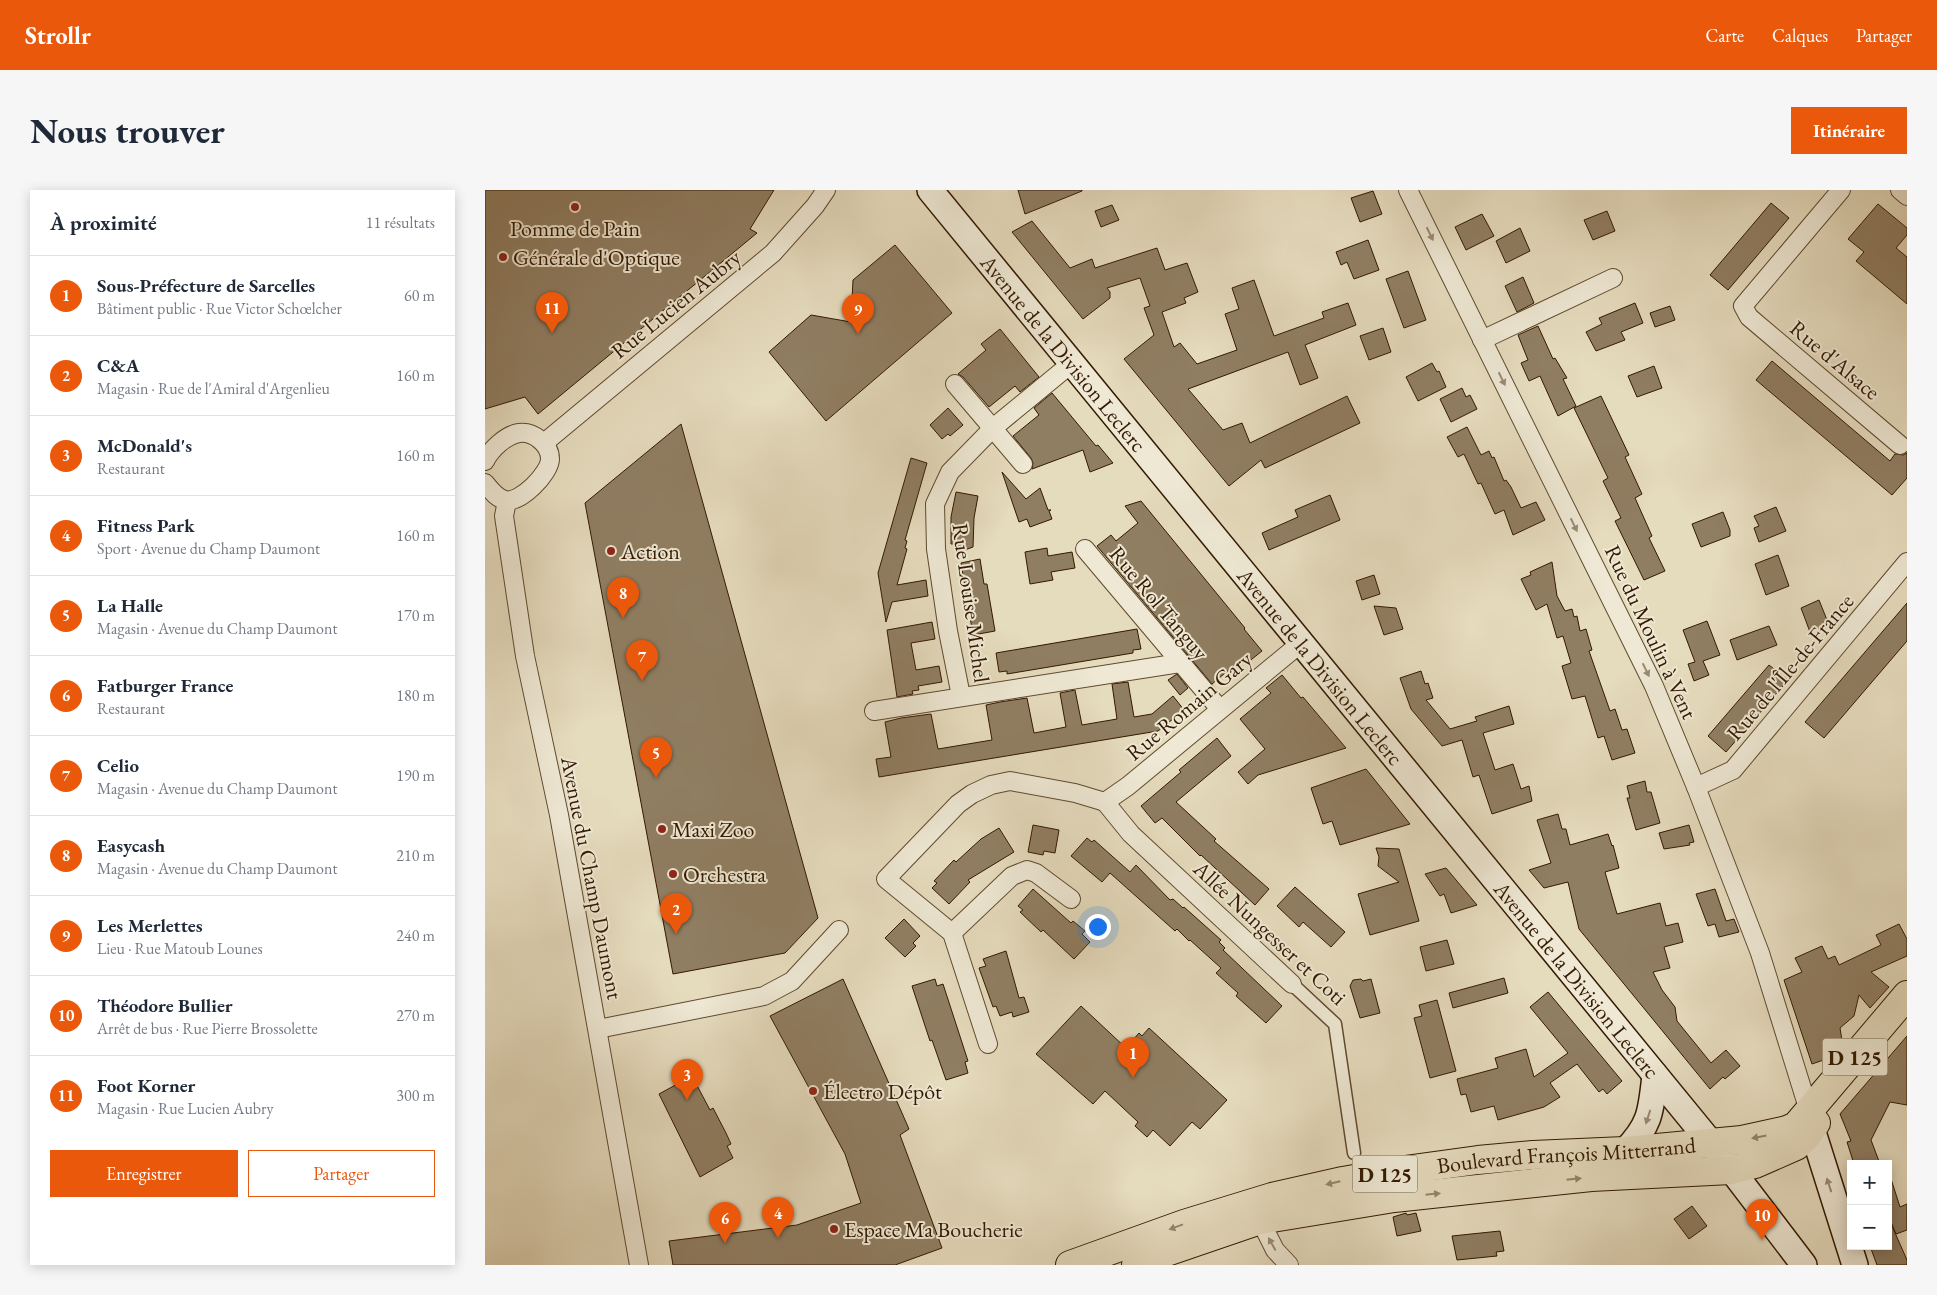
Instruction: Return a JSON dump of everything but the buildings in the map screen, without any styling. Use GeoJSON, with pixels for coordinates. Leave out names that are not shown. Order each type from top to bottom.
{"type":"FeatureCollection","features":[{"type":"Feature","properties":{"kind":"main road","name":"Avenue de la Division Leclerc"},"geometry":{"type":"LineString","coordinates":[[930,190],[1711,1143],[1804,1265]]}},
{"type":"Feature","properties":{"kind":"main road","name":"D 125"},"geometry":{"type":"LineString","coordinates":[[1808,1120],[1907,995]]}},
{"type":"Feature","properties":{"kind":"main road","name":"D 125"},"geometry":{"type":"LineString","coordinates":[[1808,1120],[1826,1110],[1871,1062],[1907,1019]]}},
{"type":"Feature","properties":{"kind":"main road"},"geometry":{"type":"LineString","coordinates":[[1625,1151],[1639,1136],[1651,1112],[1655,1075]]}},
{"type":"Feature","properties":{"kind":"main road"},"geometry":{"type":"LineString","coordinates":[[1808,1120],[1855,1265]]}},
{"type":"Feature","properties":{"kind":"main road","name":"Boulevard François Mitterrand"},"geometry":{"type":"LineString","coordinates":[[1070,1265],[1184,1224],[1272,1197],[1343,1181],[1478,1160],[1625,1151],[1711,1143],[1773,1134],[1808,1120]]}},
{"type":"Feature","properties":{"kind":"main road","name":"Boulevard François Mitterrand"},"geometry":{"type":"LineString","coordinates":[[1136,1265],[1146,1259],[1259,1220],[1394,1198],[1591,1177],[1731,1170],[1755,1164],[1796,1146],[1808,1120]]}},
{"type":"Feature","properties":{"kind":"street","name":"Rue Lucien Aubry"},"geometry":{"type":"LineString","coordinates":[[544,443],[773,253],[815,206],[826,190]]}},
{"type":"Feature","properties":{"kind":"street","name":"Rue du Moulin à Vent"},"geometry":{"type":"LineString","coordinates":[[1408,190],[1654,686],[1697,787],[1760,953],[1808,1120]]}},
{"type":"Feature","properties":{"kind":"street","name":"Rue d'Alsace"},"geometry":{"type":"LineString","coordinates":[[1841,190],[1743,306],[1749,317],[1901,445]]}},
{"type":"Feature","properties":{"kind":"street"},"geometry":{"type":"LineString","coordinates":[[1900,190],[1907,196]]}},
{"type":"Feature","properties":{"kind":"street"},"geometry":{"type":"LineString","coordinates":[[1482,340],[1613,278]]}},
{"type":"Feature","properties":{"kind":"street","name":"Rue Louise Michel"},"geometry":{"type":"LineString","coordinates":[[961,696],[948,631],[936,549],[935,504],[950,472],[993,428],[1071,363]]}},
{"type":"Feature","properties":{"kind":"street"},"geometry":{"type":"LineString","coordinates":[[955,384],[1023,464]]}},
{"type":"Feature","properties":{"kind":"street"},"geometry":{"type":"LineString","coordinates":[[485,462],[488,456],[510,434],[525,432],[535,436],[544,443],[551,458],[548,470],[522,497],[507,501],[495,495],[485,483]]}},
{"type":"Feature","properties":{"kind":"street","name":"Avenue du Champ Daumont"},"geometry":{"type":"LineString","coordinates":[[507,501],[504,516],[525,656],[559,815],[639,1265]]}},
{"type":"Feature","properties":{"kind":"street","name":"Rue Rol Tanguy"},"geometry":{"type":"LineString","coordinates":[[1085,549],[1179,663],[1219,708]]}},
{"type":"Feature","properties":{"kind":"street","name":"Rue de l'Île-de-France"},"geometry":{"type":"LineString","coordinates":[[1697,787],[1733,770],[1907,562]]}},
{"type":"Feature","properties":{"kind":"street","name":"Rue Romain Gary"},"geometry":{"type":"LineString","coordinates":[[1105,802],[1128,786],[1219,708],[1301,643]]}},
{"type":"Feature","properties":{"kind":"street"},"geometry":{"type":"LineString","coordinates":[[874,711],[1179,663]]}},
{"type":"Feature","properties":{"kind":"street"},"geometry":{"type":"LineString","coordinates":[[988,1044],[951,934],[886,879],[958,804],[972,794],[991,785],[1010,781],[1105,802]]}},
{"type":"Feature","properties":{"kind":"street","name":"Allée Nungesser et Coti"},"geometry":{"type":"LineString","coordinates":[[1105,802],[1131,834],[1335,1024],[1354,1153]]}},
{"type":"Feature","properties":{"kind":"street"},"geometry":{"type":"LineString","coordinates":[[951,934],[1012,876],[1027,870],[1036,873],[1071,900]]}},
{"type":"Feature","properties":{"kind":"street"},"geometry":{"type":"LineString","coordinates":[[598,1029],[764,996],[792,981],[839,930]]}},
{"type":"Feature","properties":{"kind":"street"},"geometry":{"type":"LineString","coordinates":[[1259,1220],[1275,1250],[1289,1265]]}},
{"type":"Feature","properties":{"kind":"place","name":"Pomme de Pain"},"geometry":{"type":"Point","coordinates":[575,207]}},
{"type":"Feature","properties":{"kind":"place","name":"Générale d'Optique"},"geometry":{"type":"Point","coordinates":[503,257]}},
{"type":"Feature","properties":{"kind":"place","name":"Foot Korner"},"geometry":{"type":"Point","coordinates":[552,333]}},
{"type":"Feature","properties":{"kind":"place","name":"Les Merlettes"},"geometry":{"type":"Point","coordinates":[858,334]}},
{"type":"Feature","properties":{"kind":"place","name":"Action"},"geometry":{"type":"Point","coordinates":[611,551]}},
{"type":"Feature","properties":{"kind":"place","name":"Easycash"},"geometry":{"type":"Point","coordinates":[623,618]}},
{"type":"Feature","properties":{"kind":"place","name":"Celio"},"geometry":{"type":"Point","coordinates":[642,681]}},
{"type":"Feature","properties":{"kind":"place","name":"La Halle"},"geometry":{"type":"Point","coordinates":[656,778]}},
{"type":"Feature","properties":{"kind":"place","name":"Maxi Zoo"},"geometry":{"type":"Point","coordinates":[662,829]}},
{"type":"Feature","properties":{"kind":"place","name":"Orchestra"},"geometry":{"type":"Point","coordinates":[673,874]}},
{"type":"Feature","properties":{"kind":"place","name":"C&A"},"geometry":{"type":"Point","coordinates":[676,934]}},
{"type":"Feature","properties":{"kind":"place","name":"Sous-Préfecture de Sarcelles"},"geometry":{"type":"Point","coordinates":[1133,1078]}},
{"type":"Feature","properties":{"kind":"place","name":"Électro Dépôt"},"geometry":{"type":"Point","coordinates":[813,1091]}},
{"type":"Feature","properties":{"kind":"place","name":"McDonald's"},"geometry":{"type":"Point","coordinates":[687,1100]}},
{"type":"Feature","properties":{"kind":"place","name":"Espace Ma Boucherie"},"geometry":{"type":"Point","coordinates":[834,1229]}},
{"type":"Feature","properties":{"kind":"place","name":"Fitness Park"},"geometry":{"type":"Point","coordinates":[778,1238]}},
{"type":"Feature","properties":{"kind":"place","name":"Théodore Bullier"},"geometry":{"type":"Point","coordinates":[1762,1240]}},
{"type":"Feature","properties":{"kind":"place","name":"Fatburger France"},"geometry":{"type":"Point","coordinates":[725,1243]}}]}
